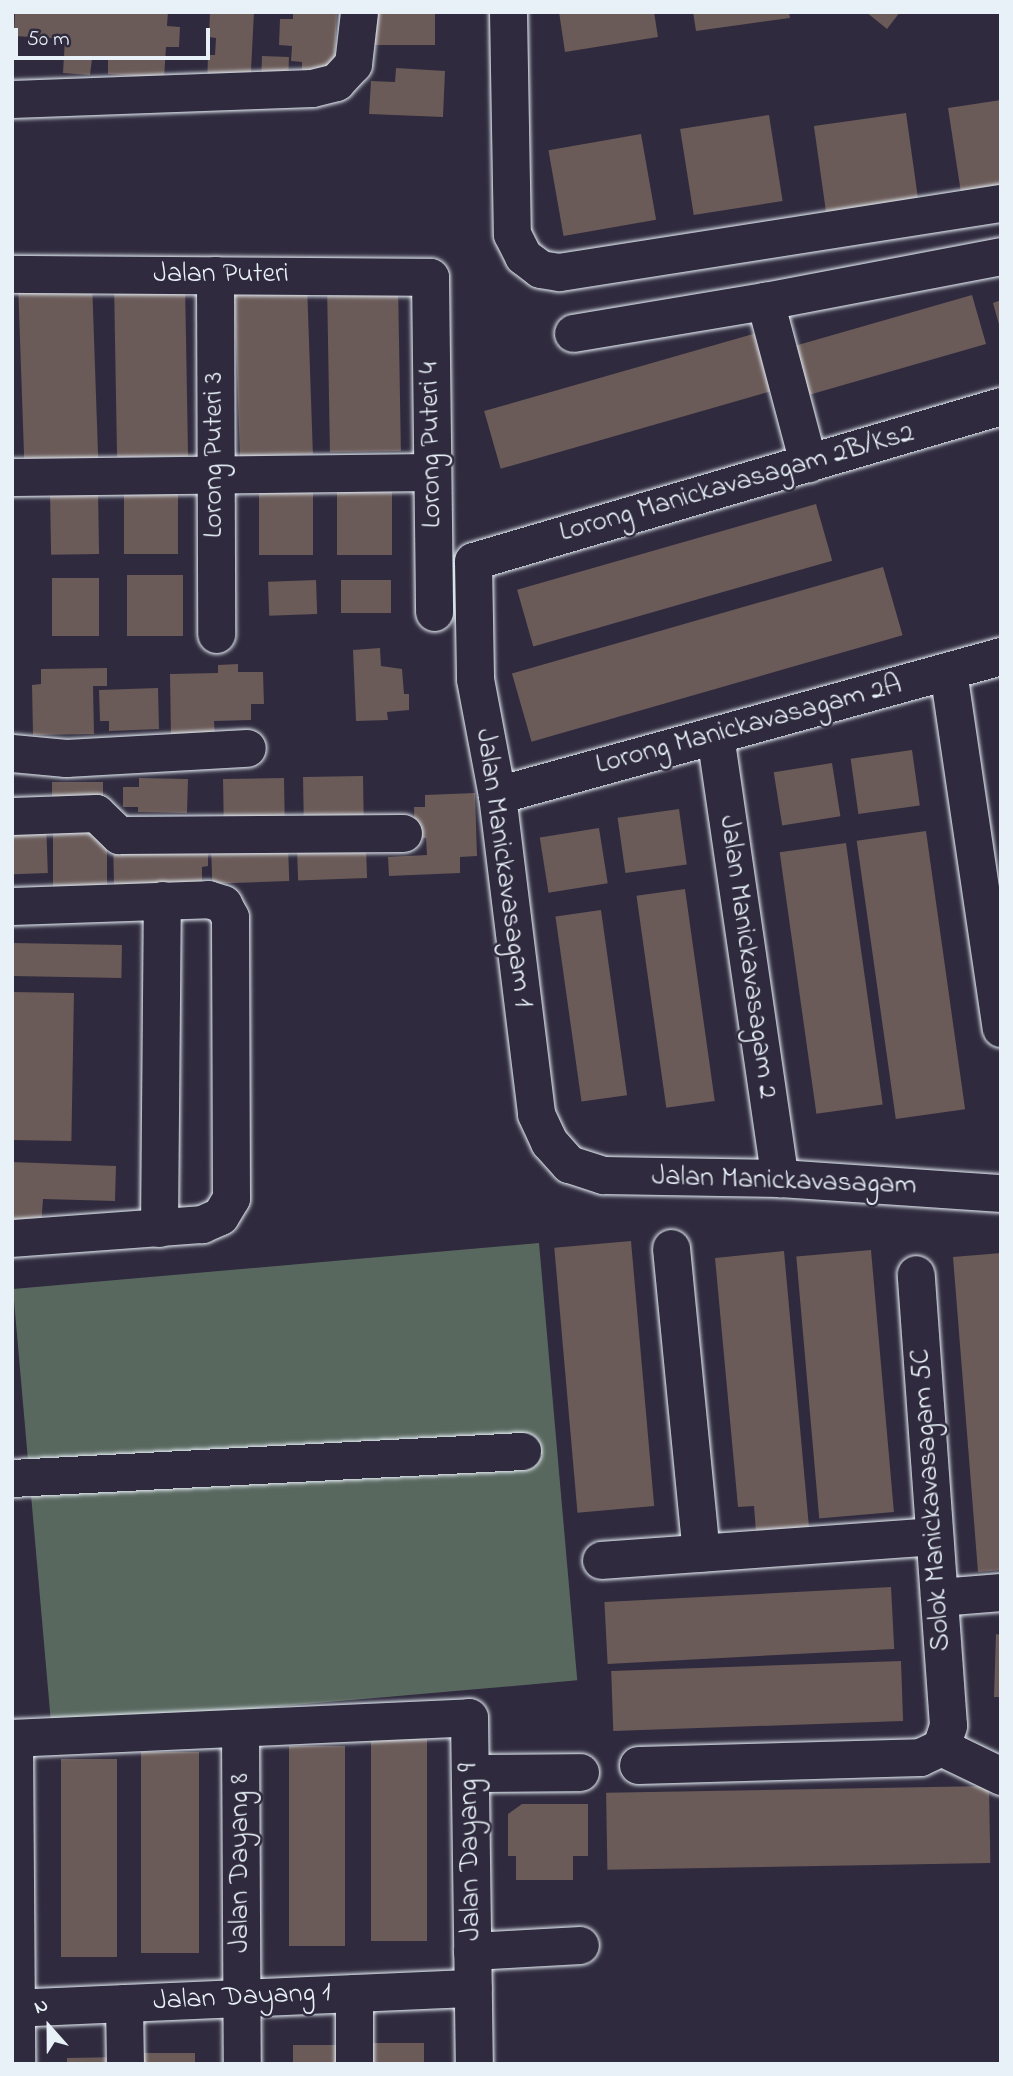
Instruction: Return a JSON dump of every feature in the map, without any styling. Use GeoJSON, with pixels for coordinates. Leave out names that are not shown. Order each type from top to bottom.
{"type":"FeatureCollection","features":[{"type":"Feature","properties":{"kind":"street"},"geometry":{"type":"LineString","coordinates":[[12,99],[312,88],[336,82],[353,64],[359,12]]}},
{"type":"Feature","properties":{"kind":"street"},"geometry":{"type":"LineString","coordinates":[[508,12],[512,234],[523,256],[540,269],[559,272],[1001,203]]}},
{"type":"Feature","properties":{"kind":"street"},"geometry":{"type":"LineString","coordinates":[[573,332],[765,301],[1001,256]]}},
{"type":"Feature","properties":{"kind":"street","name":"Jalan Puteri"},"geometry":{"type":"LineString","coordinates":[[12,274],[430,277]]}},
{"type":"Feature","properties":{"kind":"street","name":"Lorong Puteri 3"},"geometry":{"type":"LineString","coordinates":[[215,275],[216,634]]}},
{"type":"Feature","properties":{"kind":"street","name":"Lorong Puteri 4"},"geometry":{"type":"LineString","coordinates":[[430,277],[434,612]]}},
{"type":"Feature","properties":{"kind":"street"},"geometry":{"type":"LineString","coordinates":[[765,301],[808,463]]}},
{"type":"Feature","properties":{"kind":"street","name":"Lorong Manickavasagam 2B/Ks2"},"geometry":{"type":"LineString","coordinates":[[473,561],[1001,406]]}},
{"type":"Feature","properties":{"kind":"street"},"geometry":{"type":"LineString","coordinates":[[12,477],[432,472]]}},
{"type":"Feature","properties":{"kind":"street","name":"Jalan Manickavasagam 1"},"geometry":{"type":"LineString","coordinates":[[473,561],[475,678],[497,795],[536,1114],[549,1142],[569,1164]]}},
{"type":"Feature","properties":{"kind":"street","name":"Lorong Manickavasagam 2A"},"geometry":{"type":"LineString","coordinates":[[497,795],[1001,656]]}},
{"type":"Feature","properties":{"kind":"street"},"geometry":{"type":"LineString","coordinates":[[947,671],[993,923],[1001,1028]]}},
{"type":"Feature","properties":{"kind":"street","name":"Jalan Manickavasagam 2"},"geometry":{"type":"LineString","coordinates":[[715,735],[780,1178]]}},
{"type":"Feature","properties":{"kind":"street"},"geometry":{"type":"LineString","coordinates":[[12,753],[66,758],[247,748]]}},
{"type":"Feature","properties":{"kind":"street"},"geometry":{"type":"LineString","coordinates":[[12,816],[96,813],[120,835],[403,833]]}},
{"type":"Feature","properties":{"kind":"street"},"geometry":{"type":"LineString","coordinates":[[12,906],[208,899],[223,904],[230,917],[231,1198],[220,1216],[202,1224],[12,1238]]}},
{"type":"Feature","properties":{"kind":"street"},"geometry":{"type":"LineString","coordinates":[[159,1228],[162,900]]}},
{"type":"Feature","properties":{"kind":"street","name":"Jalan Manickavasagam"},"geometry":{"type":"LineString","coordinates":[[569,1164],[603,1175],[780,1178],[1001,1193]]}},
{"type":"Feature","properties":{"kind":"street"},"geometry":{"type":"LineString","coordinates":[[671,1248],[701,1553]]}},
{"type":"Feature","properties":{"kind":"street","name":"Solok Manickavasagam 5C"},"geometry":{"type":"LineString","coordinates":[[916,1274],[939,1597],[944,1736]]}},
{"type":"Feature","properties":{"kind":"street"},"geometry":{"type":"LineString","coordinates":[[12,1478],[522,1451]]}},
{"type":"Feature","properties":{"kind":"street"},"geometry":{"type":"LineString","coordinates":[[601,1560],[934,1536]]}},
{"type":"Feature","properties":{"kind":"street"},"geometry":{"type":"LineString","coordinates":[[939,1597],[1001,1591]]}},
{"type":"Feature","properties":{"kind":"street","name":"Jalan Dayang 9"},"geometry":{"type":"LineString","coordinates":[[240,1728],[469,1717],[474,2064]]}},
{"type":"Feature","properties":{"kind":"street"},"geometry":{"type":"LineString","coordinates":[[16,2064],[13,1738],[240,1728]]}},
{"type":"Feature","properties":{"kind":"street","name":"Jalan Dayang 8"},"geometry":{"type":"LineString","coordinates":[[240,1728],[243,2064]]}},
{"type":"Feature","properties":{"kind":"street"},"geometry":{"type":"LineString","coordinates":[[638,1765],[920,1756],[944,1736],[1001,1776]]}},
{"type":"Feature","properties":{"kind":"street"},"geometry":{"type":"LineString","coordinates":[[470,1773],[580,1772]]}},
{"type":"Feature","properties":{"kind":"street"},"geometry":{"type":"LineString","coordinates":[[472,1951],[580,1945]]}},
{"type":"Feature","properties":{"kind":"street","name":"Jalan Dayang 1"},"geometry":{"type":"LineString","coordinates":[[14,2008],[473,1988]]}},
{"type":"Feature","properties":{"kind":"street"},"geometry":{"type":"LineString","coordinates":[[354,1993],[354,2064]]}},
{"type":"Feature","properties":{"kind":"street"},"geometry":{"type":"LineString","coordinates":[[124,2003],[125,2064]]}},
{"type":"Feature","properties":{"kind":"green space"},"geometry":{"type":"Polygon","coordinates":[[[539,1243],[577,1680],[51,1726],[13,1289],[539,1243]]]}},
{"type":"Feature","properties":{"kind":"building"},"geometry":{"type":"Polygon","coordinates":[[[15,12],[168,12],[167,26],[180,27],[179,47],[166,47],[164,78],[108,74],[108,60],[92,59],[90,75],[63,73],[65,39],[14,36],[15,12]]]}},
{"type":"Feature","properties":{"kind":"building"},"geometry":{"type":"Polygon","coordinates":[[[210,12],[254,12],[250,90],[207,88],[208,55],[215,55],[216,38],[209,37],[210,12]]]}},
{"type":"Feature","properties":{"kind":"building"},"geometry":{"type":"Polygon","coordinates":[[[293,12],[337,12],[334,80],[302,79],[302,62],[291,61],[292,46],[279,45],[280,19],[293,19],[293,12]]]}},
{"type":"Feature","properties":{"kind":"building"},"geometry":{"type":"Polygon","coordinates":[[[372,12],[435,12],[435,45],[372,45],[372,12]]]}},
{"type":"Feature","properties":{"kind":"building"},"geometry":{"type":"Polygon","coordinates":[[[559,12],[654,12],[658,37],[565,52],[559,12]]]}},
{"type":"Feature","properties":{"kind":"building"},"geometry":{"type":"Polygon","coordinates":[[[693,12],[789,12],[790,18],[696,31],[693,12]]]}},
{"type":"Feature","properties":{"kind":"building"},"geometry":{"type":"Polygon","coordinates":[[[866,12],[900,12],[887,29],[866,12]]]}},
{"type":"Feature","properties":{"kind":"building"},"geometry":{"type":"Polygon","coordinates":[[[262,56],[289,57],[288,88],[261,87],[262,56]]]}},
{"type":"Feature","properties":{"kind":"building"},"geometry":{"type":"Polygon","coordinates":[[[396,68],[445,71],[443,117],[369,114],[371,81],[395,82],[396,68]]]}},
{"type":"Feature","properties":{"kind":"building"},"geometry":{"type":"Polygon","coordinates":[[[1001,100],[1001,187],[961,193],[948,108],[1001,100]]]}},
{"type":"Feature","properties":{"kind":"building"},"geometry":{"type":"Polygon","coordinates":[[[906,113],[918,201],[826,214],[814,126],[906,113]]]}},
{"type":"Feature","properties":{"kind":"building"},"geometry":{"type":"Polygon","coordinates":[[[769,115],[783,201],[694,215],[680,129],[769,115]]]}},
{"type":"Feature","properties":{"kind":"building"},"geometry":{"type":"Polygon","coordinates":[[[641,134],[656,220],[564,236],[548,150],[641,134]]]}},
{"type":"Feature","properties":{"kind":"building"},"geometry":{"type":"Polygon","coordinates":[[[92,281],[98,458],[24,460],[18,284],[92,281]]]}},
{"type":"Feature","properties":{"kind":"building"},"geometry":{"type":"Polygon","coordinates":[[[185,281],[188,456],[117,457],[114,282],[185,281]]]}},
{"type":"Feature","properties":{"kind":"building"},"geometry":{"type":"Polygon","coordinates":[[[398,283],[401,451],[330,452],[327,284],[398,283]]]}},
{"type":"Feature","properties":{"kind":"building"},"geometry":{"type":"Polygon","coordinates":[[[307,284],[313,454],[240,456],[234,287],[307,284]]]}},
{"type":"Feature","properties":{"kind":"building"},"geometry":{"type":"Polygon","coordinates":[[[972,295],[986,344],[802,397],[788,348],[972,295]]]}},
{"type":"Feature","properties":{"kind":"building"},"geometry":{"type":"Polygon","coordinates":[[[1001,300],[1001,328],[1000,328],[993,303],[1001,300]]]}},
{"type":"Feature","properties":{"kind":"building"},"geometry":{"type":"Polygon","coordinates":[[[760,332],[777,390],[501,469],[484,411],[760,332]]]}},
{"type":"Feature","properties":{"kind":"building"},"geometry":{"type":"Polygon","coordinates":[[[337,489],[392,489],[392,555],[337,555],[337,489]]]}},
{"type":"Feature","properties":{"kind":"building"},"geometry":{"type":"Polygon","coordinates":[[[124,490],[178,490],[178,554],[124,554],[124,490]]]}},
{"type":"Feature","properties":{"kind":"building"},"geometry":{"type":"Polygon","coordinates":[[[259,490],[313,490],[313,555],[259,555],[259,490]]]}},
{"type":"Feature","properties":{"kind":"building"},"geometry":{"type":"Polygon","coordinates":[[[98,491],[99,554],[51,555],[50,492],[98,491]]]}},
{"type":"Feature","properties":{"kind":"building"},"geometry":{"type":"Polygon","coordinates":[[[816,504],[832,561],[533,646],[517,590],[816,504]]]}},
{"type":"Feature","properties":{"kind":"building"},"geometry":{"type":"Polygon","coordinates":[[[883,567],[903,635],[532,742],[512,673],[883,567]]]}},
{"type":"Feature","properties":{"kind":"building"},"geometry":{"type":"Polygon","coordinates":[[[127,575],[183,575],[183,636],[127,636],[127,575]]]}},
{"type":"Feature","properties":{"kind":"building"},"geometry":{"type":"Polygon","coordinates":[[[52,578],[99,578],[99,636],[52,636],[52,578]]]}},
{"type":"Feature","properties":{"kind":"building"},"geometry":{"type":"Polygon","coordinates":[[[316,580],[317,614],[269,616],[268,582],[316,580]]]}},
{"type":"Feature","properties":{"kind":"building"},"geometry":{"type":"Polygon","coordinates":[[[341,580],[391,580],[391,613],[341,613],[341,580]]]}},
{"type":"Feature","properties":{"kind":"building"},"geometry":{"type":"Polygon","coordinates":[[[380,648],[381,666],[402,669],[404,694],[409,694],[409,710],[387,712],[388,720],[356,721],[353,650],[380,648]]]}},
{"type":"Feature","properties":{"kind":"building"},"geometry":{"type":"Polygon","coordinates":[[[238,664],[238,672],[263,672],[264,704],[251,704],[251,720],[214,721],[215,737],[171,738],[170,674],[218,673],[218,665],[238,664]]]}},
{"type":"Feature","properties":{"kind":"building"},"geometry":{"type":"Polygon","coordinates":[[[107,668],[107,686],[93,686],[94,734],[33,735],[32,685],[41,684],[41,669],[107,668]]]}},
{"type":"Feature","properties":{"kind":"building"},"geometry":{"type":"Polygon","coordinates":[[[158,688],[159,729],[109,731],[109,721],[100,721],[99,690],[158,688]]]}},
{"type":"Feature","properties":{"kind":"building"},"geometry":{"type":"Polygon","coordinates":[[[912,750],[920,805],[858,814],[851,759],[912,750]]]}},
{"type":"Feature","properties":{"kind":"building"},"geometry":{"type":"Polygon","coordinates":[[[832,763],[840,816],[782,826],[774,772],[832,763]]]}},
{"type":"Feature","properties":{"kind":"building"},"geometry":{"type":"Polygon","coordinates":[[[363,776],[364,827],[304,828],[303,777],[363,776]]]}},
{"type":"Feature","properties":{"kind":"building"},"geometry":{"type":"Polygon","coordinates":[[[139,778],[188,779],[187,813],[138,812],[138,807],[123,807],[123,787],[139,787],[139,778]]]}},
{"type":"Feature","properties":{"kind":"building"},"geometry":{"type":"Polygon","coordinates":[[[284,778],[285,828],[224,829],[223,779],[284,778]]]}},
{"type":"Feature","properties":{"kind":"building"},"geometry":{"type":"Polygon","coordinates":[[[52,782],[103,782],[103,801],[52,801],[52,782]]]}},
{"type":"Feature","properties":{"kind":"building"},"geometry":{"type":"Polygon","coordinates":[[[475,793],[477,856],[460,857],[460,873],[389,876],[388,857],[427,855],[426,838],[415,838],[414,807],[425,807],[425,795],[475,793]]]}},
{"type":"Feature","properties":{"kind":"building"},"geometry":{"type":"Polygon","coordinates":[[[679,809],[687,864],[625,873],[618,818],[679,809]]]}},
{"type":"Feature","properties":{"kind":"building"},"geometry":{"type":"Polygon","coordinates":[[[46,820],[48,873],[14,874],[12,821],[46,820]]]}},
{"type":"Feature","properties":{"kind":"building"},"geometry":{"type":"Polygon","coordinates":[[[53,825],[107,835],[107,889],[53,889],[53,825]]]}},
{"type":"Feature","properties":{"kind":"building"},"geometry":{"type":"Polygon","coordinates":[[[599,828],[608,883],[548,893],[540,837],[599,828]]]}},
{"type":"Feature","properties":{"kind":"building"},"geometry":{"type":"Polygon","coordinates":[[[926,831],[965,1109],[896,1119],[857,841],[926,831]]]}},
{"type":"Feature","properties":{"kind":"building"},"geometry":{"type":"Polygon","coordinates":[[[113,838],[208,845],[208,866],[202,867],[202,885],[114,886],[113,838]]]}},
{"type":"Feature","properties":{"kind":"building"},"geometry":{"type":"Polygon","coordinates":[[[846,843],[883,1104],[816,1114],[780,852],[846,843]]]}},
{"type":"Feature","properties":{"kind":"building"},"geometry":{"type":"Polygon","coordinates":[[[288,845],[289,881],[212,884],[211,848],[288,845]]]}},
{"type":"Feature","properties":{"kind":"building"},"geometry":{"type":"Polygon","coordinates":[[[366,847],[367,878],[298,880],[297,849],[366,847]]]}},
{"type":"Feature","properties":{"kind":"building"},"geometry":{"type":"Polygon","coordinates":[[[685,889],[715,1101],[666,1108],[636,896],[685,889]]]}},
{"type":"Feature","properties":{"kind":"building"},"geometry":{"type":"Polygon","coordinates":[[[601,910],[627,1095],[581,1102],[555,916],[601,910]]]}},
{"type":"Feature","properties":{"kind":"building"},"geometry":{"type":"Polygon","coordinates":[[[12,943],[122,945],[121,978],[12,976],[12,943]]]}},
{"type":"Feature","properties":{"kind":"building"},"geometry":{"type":"Polygon","coordinates":[[[12,992],[74,993],[71,1141],[12,1140],[12,992]]]}},
{"type":"Feature","properties":{"kind":"building"},"geometry":{"type":"Polygon","coordinates":[[[12,1162],[116,1166],[115,1201],[43,1199],[41,1228],[12,1227],[12,1162]]]}},
{"type":"Feature","properties":{"kind":"building"},"geometry":{"type":"Polygon","coordinates":[[[631,1241],[654,1506],[577,1513],[554,1248],[631,1241]]]}},
{"type":"Feature","properties":{"kind":"building"},"geometry":{"type":"Polygon","coordinates":[[[871,1250],[894,1512],[819,1519],[796,1257],[871,1250]]]}},
{"type":"Feature","properties":{"kind":"building"},"geometry":{"type":"Polygon","coordinates":[[[784,1251],[809,1527],[756,1532],[754,1506],[738,1507],[715,1258],[784,1251]]]}},
{"type":"Feature","properties":{"kind":"building"},"geometry":{"type":"Polygon","coordinates":[[[1001,1253],[1001,1570],[978,1572],[953,1257],[1001,1253]]]}},
{"type":"Feature","properties":{"kind":"building"},"geometry":{"type":"Polygon","coordinates":[[[891,1587],[894,1649],[608,1664],[604,1602],[891,1587]]]}},
{"type":"Feature","properties":{"kind":"building"},"geometry":{"type":"Polygon","coordinates":[[[996,1634],[1001,1635],[1001,1697],[994,1697],[996,1634]]]}},
{"type":"Feature","properties":{"kind":"building"},"geometry":{"type":"Polygon","coordinates":[[[901,1661],[903,1721],[613,1731],[611,1671],[901,1661]]]}},
{"type":"Feature","properties":{"kind":"building"},"geometry":{"type":"Polygon","coordinates":[[[371,1739],[427,1739],[427,1941],[371,1941],[371,1739]]]}},
{"type":"Feature","properties":{"kind":"building"},"geometry":{"type":"Polygon","coordinates":[[[289,1746],[345,1746],[345,1946],[289,1946],[289,1746]]]}},
{"type":"Feature","properties":{"kind":"building"},"geometry":{"type":"Polygon","coordinates":[[[141,1752],[199,1752],[199,1953],[141,1953],[141,1752]]]}},
{"type":"Feature","properties":{"kind":"building"},"geometry":{"type":"Polygon","coordinates":[[[61,1759],[117,1759],[117,1957],[61,1957],[61,1759]]]}},
{"type":"Feature","properties":{"kind":"building"},"geometry":{"type":"Polygon","coordinates":[[[989,1786],[990,1863],[607,1870],[606,1793],[989,1786]]]}},
{"type":"Feature","properties":{"kind":"building"},"geometry":{"type":"Polygon","coordinates":[[[522,1804],[588,1804],[588,1856],[573,1856],[573,1880],[516,1880],[516,1856],[508,1856],[508,1814],[522,1804]]]}},
{"type":"Feature","properties":{"kind":"building"},"geometry":{"type":"Polygon","coordinates":[[[364,2043],[424,2043],[424,2064],[364,2064],[364,2043]]]}},
{"type":"Feature","properties":{"kind":"building"},"geometry":{"type":"Polygon","coordinates":[[[293,2045],[350,2045],[350,2064],[293,2064],[293,2045]]]}},
{"type":"Feature","properties":{"kind":"building"},"geometry":{"type":"Polygon","coordinates":[[[135,2053],[195,2053],[195,2064],[135,2064],[135,2053]]]}},
{"type":"Feature","properties":{"kind":"building"},"geometry":{"type":"Polygon","coordinates":[[[122,2057],[122,2064],[67,2064],[67,2058],[122,2057]]]}}]}
